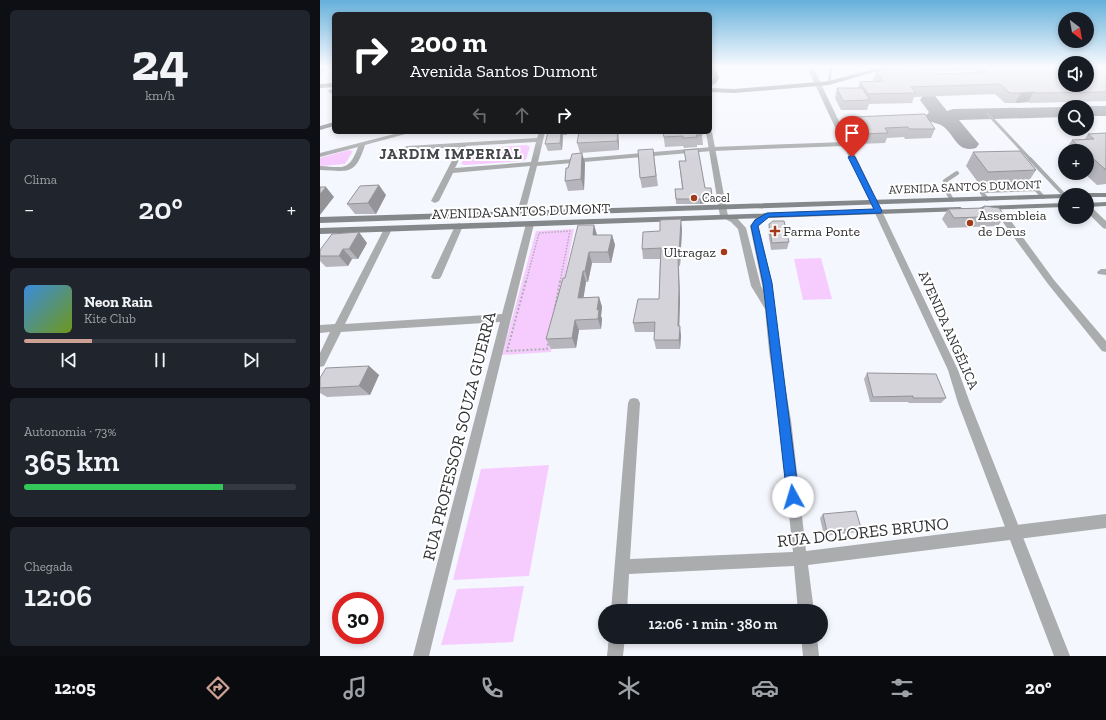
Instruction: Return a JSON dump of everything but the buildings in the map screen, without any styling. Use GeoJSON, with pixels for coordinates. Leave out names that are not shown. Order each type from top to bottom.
{"type":"FeatureCollection","features":[{"type":"Feature","properties":{"kind":"main road"},"geometry":{"type":"LineString","coordinates":[[320,128],[332,125]]}},
{"type":"Feature","properties":{"kind":"main road"},"geometry":{"type":"LineString","coordinates":[[1094,196],[1106,195]]}},
{"type":"Feature","properties":{"kind":"main road","name":"AVENIDA SANTOS DUMONT"},"geometry":{"type":"LineString","coordinates":[[320,231],[530,224],[723,212],[876,206],[969,209],[987,204],[1058,196]]}},
{"type":"Feature","properties":{"kind":"main road","name":"AVENIDA SANTOS DUMONT"},"geometry":{"type":"LineString","coordinates":[[320,220],[522,213],[723,212],[767,215],[952,200],[987,204],[1058,205]]}},
{"type":"Feature","properties":{"kind":"main road"},"geometry":{"type":"LineString","coordinates":[[1094,204],[1106,204]]}},
{"type":"Feature","properties":{"kind":"street","name":"AVENIDA ANGÉLICA"},"geometry":{"type":"LineString","coordinates":[[824,98],[953,370],[964,403],[1062,656]]}},
{"type":"Feature","properties":{"kind":"street"},"geometry":{"type":"LineString","coordinates":[[320,155],[403,134]]}},
{"type":"Feature","properties":{"kind":"street"},"geometry":{"type":"LineString","coordinates":[[522,213],[542,134]]}},
{"type":"Feature","properties":{"kind":"street"},"geometry":{"type":"LineString","coordinates":[[710,134],[723,212],[742,228],[756,286],[770,307]]}},
{"type":"Feature","properties":{"kind":"street"},"geometry":{"type":"LineString","coordinates":[[398,151],[407,148],[540,140]]}},
{"type":"Feature","properties":{"kind":"street"},"geometry":{"type":"LineString","coordinates":[[450,171],[526,166],[534,163],[712,150],[845,144]]}},
{"type":"Feature","properties":{"kind":"street"},"geometry":{"type":"LineString","coordinates":[[320,168],[341,169],[351,166],[355,162],[362,145]]}},
{"type":"Feature","properties":{"kind":"street"},"geometry":{"type":"LineString","coordinates":[[435,201],[463,145]]}},
{"type":"Feature","properties":{"kind":"street"},"geometry":{"type":"LineString","coordinates":[[987,204],[1005,219],[1051,282],[1106,348]]}},
{"type":"Feature","properties":{"kind":"street"},"geometry":{"type":"LineString","coordinates":[[767,215],[758,221],[754,226],[768,285],[785,420],[805,604]]}},
{"type":"Feature","properties":{"kind":"street"},"geometry":{"type":"LineString","coordinates":[[1094,215],[1106,226]]}},
{"type":"Feature","properties":{"kind":"street","name":"RUA PROFESSOR SOUZA GUERRA"},"geometry":{"type":"LineString","coordinates":[[421,656],[530,224]]}},
{"type":"Feature","properties":{"kind":"street"},"geometry":{"type":"LineString","coordinates":[[436,277],[459,226]]}},
{"type":"Feature","properties":{"kind":"street"},"geometry":{"type":"LineString","coordinates":[[320,363],[388,229]]}},
{"type":"Feature","properties":{"kind":"street"},"geometry":{"type":"LineString","coordinates":[[756,286],[761,289],[766,288],[768,285]]}},
{"type":"Feature","properties":{"kind":"street"},"geometry":{"type":"LineString","coordinates":[[320,329],[507,318]]}},
{"type":"Feature","properties":{"kind":"street"},"geometry":{"type":"LineString","coordinates":[[619,604],[634,403]]}},
{"type":"Feature","properties":{"kind":"street","name":"RUA DOLORES BRUNO"},"geometry":{"type":"LineString","coordinates":[[622,567],[800,559],[1106,521]]}},
{"type":"Feature","properties":{"kind":"street"},"geometry":{"type":"LineString","coordinates":[[615,656],[616,644]]}},
{"type":"Feature","properties":{"kind":"street"},"geometry":{"type":"LineString","coordinates":[[810,644],[811,656]]}},
{"type":"Feature","properties":{"kind":"lane"},"geometry":{"type":"LineString","coordinates":[[988,114],[1058,189]]}},
{"type":"Feature","properties":{"kind":"lane"},"geometry":{"type":"LineString","coordinates":[[1021,172],[1034,189],[1043,197]]}},
{"type":"Feature","properties":{"kind":"lane"},"geometry":{"type":"LineString","coordinates":[[952,200],[944,186],[945,181],[957,173]]}},
{"type":"Feature","properties":{"kind":"lane"},"geometry":{"type":"LineString","coordinates":[[987,204],[982,193],[984,190],[1034,189]]}},
{"type":"Feature","properties":{"kind":"path"},"geometry":{"type":"LineString","coordinates":[[570,231],[547,349],[507,352],[539,233],[570,231]]}},
{"type":"Feature","properties":{"kind":"shaded area"},"geometry":{"type":"Polygon","coordinates":[[[527,145],[530,147],[526,159],[523,161],[461,164],[468,149],[527,145]]]}},
{"type":"Feature","properties":{"kind":"shaded area"},"geometry":{"type":"Polygon","coordinates":[[[348,150],[353,151],[345,164],[320,166],[320,158],[348,150]]]}},
{"type":"Feature","properties":{"kind":"shaded area"},"geometry":{"type":"Polygon","coordinates":[[[574,229],[551,352],[502,355],[536,231],[574,229]]]}},
{"type":"Feature","properties":{"kind":"shaded area"},"geometry":{"type":"Polygon","coordinates":[[[821,258],[832,299],[803,300],[794,259],[821,258]]]}},
{"type":"Feature","properties":{"kind":"shaded area"},"geometry":{"type":"Polygon","coordinates":[[[549,465],[529,576],[453,580],[481,469],[549,465]]]}},
{"type":"Feature","properties":{"kind":"shaded area"},"geometry":{"type":"Polygon","coordinates":[[[524,586],[513,642],[441,645],[457,589],[524,586]]]}},
{"type":"Feature","properties":{"kind":"taxiway"},"geometry":{"type":"LineString","coordinates":[[929,100],[939,112],[934,117],[950,122]]}},
{"type":"Feature","properties":{"kind":"taxiway"},"geometry":{"type":"LineString","coordinates":[[1094,111],[1106,111]]}},
{"type":"Feature","properties":{"kind":"taxiway"},"geometry":{"type":"LineString","coordinates":[[950,122],[950,117],[953,115],[1058,112]]}},
{"type":"Feature","properties":{"kind":"taxiway"},"geometry":{"type":"LineString","coordinates":[[950,122],[969,144]]}},
{"type":"Feature","properties":{"kind":"place","name":"Cacel"},"geometry":{"type":"Point","coordinates":[694,198]}},
{"type":"Feature","properties":{"kind":"place","name":"Assembleia de Deus"},"geometry":{"type":"Point","coordinates":[970,223]}},
{"type":"Feature","properties":{"kind":"place","name":"Farma Ponte"},"geometry":{"type":"Point","coordinates":[775,231]}},
{"type":"Feature","properties":{"kind":"place","name":"Ultragaz"},"geometry":{"type":"Point","coordinates":[724,252]}},
{"type":"Feature","properties":{"kind":"district","name":"JARDIM IMPERIAL"},"geometry":{"type":"Point","coordinates":[451,154]}},
{"type":"Feature","properties":{"kind":"route"},"geometry":{"type":"LineString","coordinates":[[793,497],[785,420],[774,351],[768,283],[754,226],[758,221],[767,215],[878,211],[852,157]]}}]}
